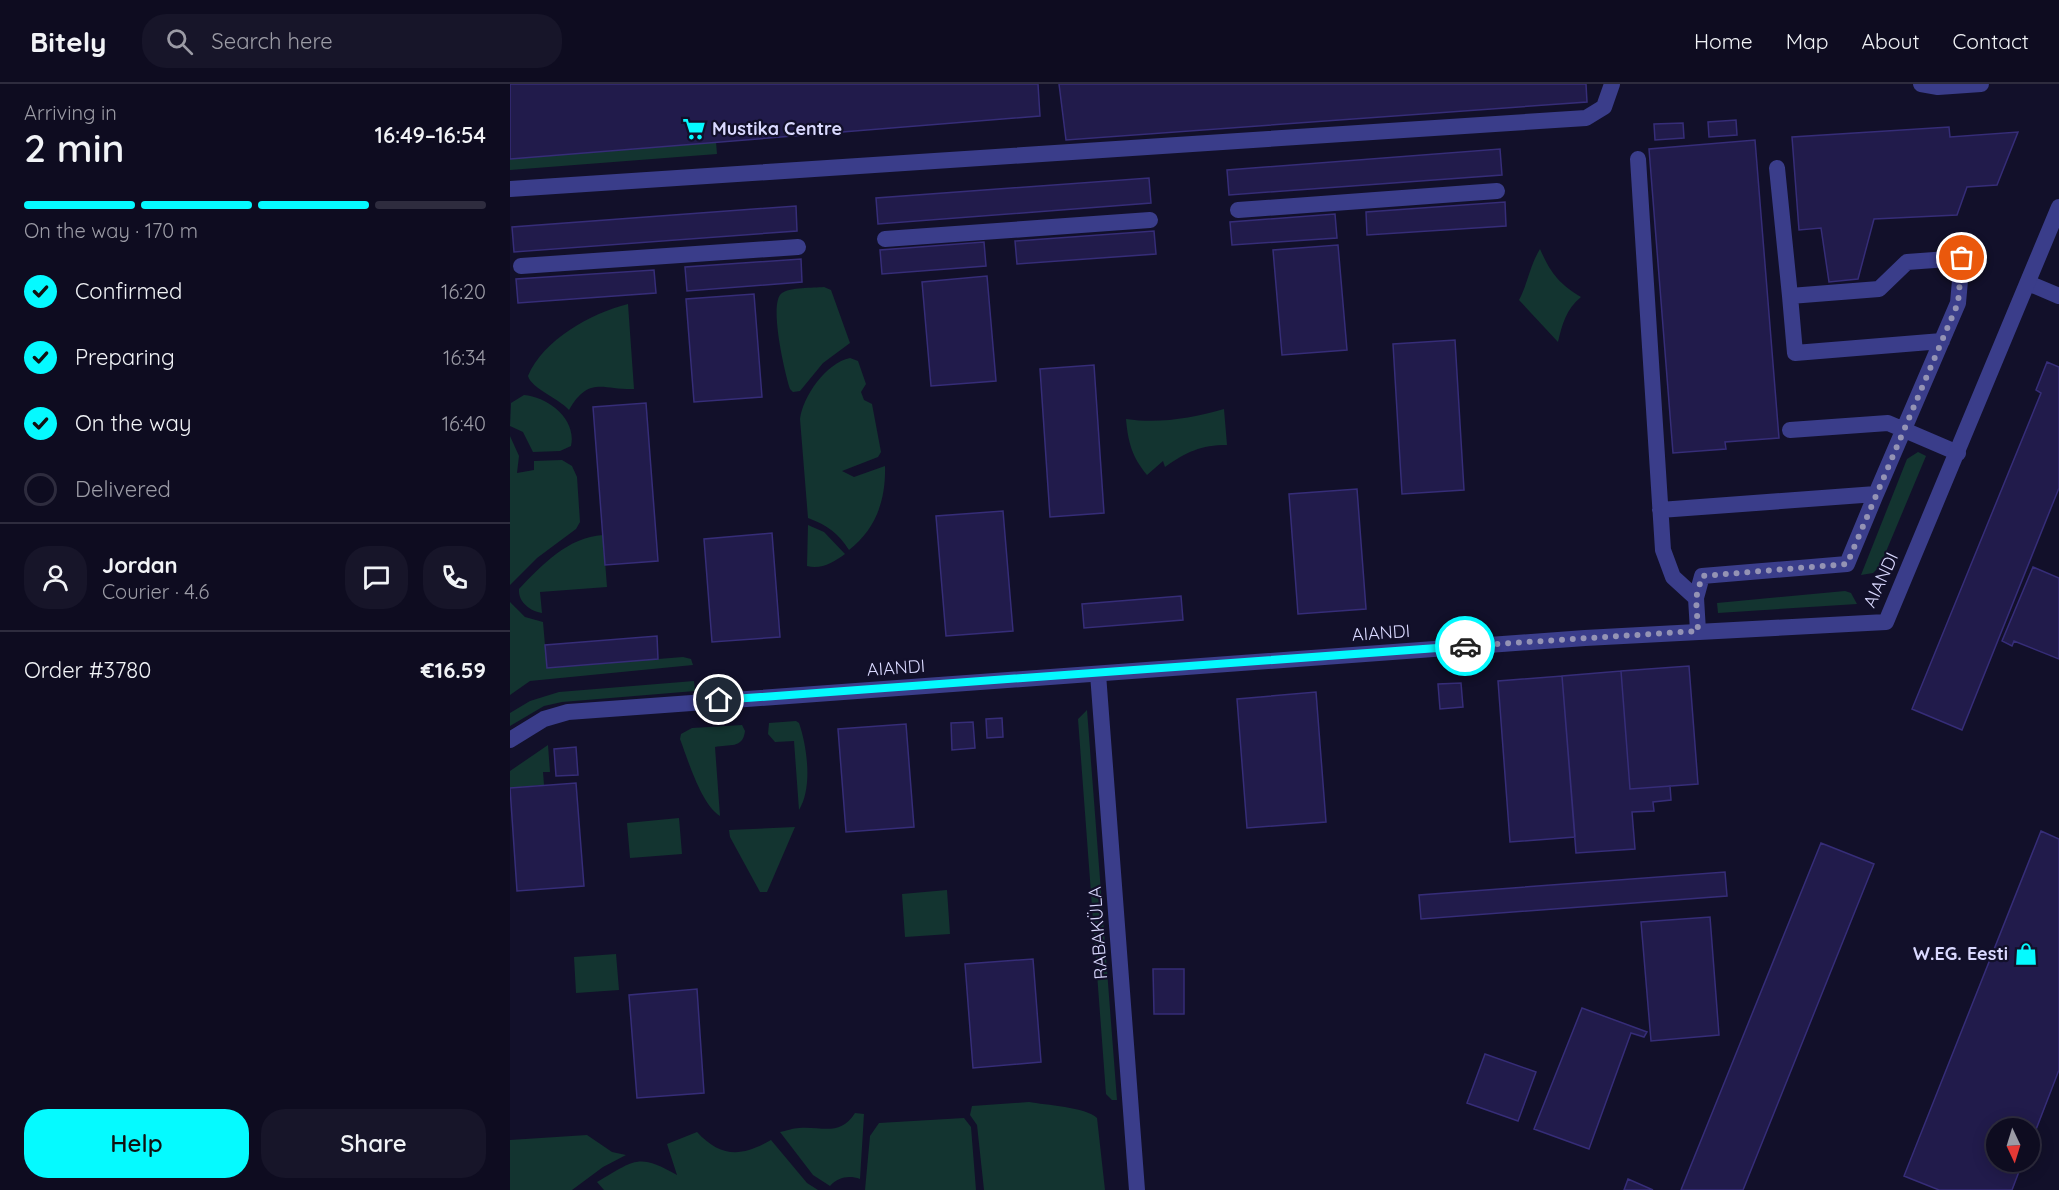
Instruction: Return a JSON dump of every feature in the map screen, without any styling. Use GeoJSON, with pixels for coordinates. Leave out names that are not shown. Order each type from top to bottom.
{"type":"FeatureCollection","features":[{"type":"Feature","properties":{"kind":"street"},"geometry":{"type":"LineString","coordinates":[[510,189],[1586,118],[1604,107],[1612,84]]}},
{"type":"Feature","properties":{"kind":"street"},"geometry":{"type":"LineString","coordinates":[[1921,84],[1938,87],[1981,84]]}},
{"type":"Feature","properties":{"kind":"street"},"geometry":{"type":"LineString","coordinates":[[1638,159],[1663,550],[1673,577],[1696,598]]}},
{"type":"Feature","properties":{"kind":"street"},"geometry":{"type":"LineString","coordinates":[[1777,168],[1795,353],[1942,341]]}},
{"type":"Feature","properties":{"kind":"street"},"geometry":{"type":"LineString","coordinates":[[1238,210],[1497,191]]}},
{"type":"Feature","properties":{"kind":"street","name":"AIANDI"},"geometry":{"type":"LineString","coordinates":[[510,740],[544,719],[568,712],[1698,631],[1886,622],[2059,207]]}},
{"type":"Feature","properties":{"kind":"street"},"geometry":{"type":"LineString","coordinates":[[885,239],[1150,220]]}},
{"type":"Feature","properties":{"kind":"street"},"geometry":{"type":"LineString","coordinates":[[521,266],[798,247]]}},
{"type":"Feature","properties":{"kind":"street"},"geometry":{"type":"LineString","coordinates":[[1698,631],[1696,598],[1702,576],[1847,564],[1958,303],[1962,258],[1907,262],[1879,289],[1790,296]]}},
{"type":"Feature","properties":{"kind":"street"},"geometry":{"type":"LineString","coordinates":[[2028,283],[2059,296]]}},
{"type":"Feature","properties":{"kind":"street"},"geometry":{"type":"LineString","coordinates":[[1790,430],[1888,423],[1958,453]]}},
{"type":"Feature","properties":{"kind":"street"},"geometry":{"type":"LineString","coordinates":[[1660,510],[1876,494]]}},
{"type":"Feature","properties":{"kind":"street","name":"RABAKÜLA"},"geometry":{"type":"LineString","coordinates":[[1098,674],[1137,1190]]}},
{"type":"Feature","properties":{"kind":"green space"},"geometry":{"type":"Polygon","coordinates":[[[716,142],[717,154],[510,170],[510,159],[716,142]]]}},
{"type":"Feature","properties":{"kind":"green space"},"geometry":{"type":"Polygon","coordinates":[[[1540,249],[1556,277],[1581,297],[1568,312],[1558,342],[1519,300],[1540,249]]]}},
{"type":"Feature","properties":{"kind":"green space"},"geometry":{"type":"Polygon","coordinates":[[[824,287],[831,290],[850,343],[823,363],[800,391],[793,392],[790,389],[779,339],[778,299],[782,293],[791,290],[824,287]]]}},
{"type":"Feature","properties":{"kind":"green space"},"geometry":{"type":"Polygon","coordinates":[[[628,304],[634,389],[590,388],[576,399],[569,410],[530,381],[528,376],[535,363],[556,340],[584,321],[628,304]]]}},
{"type":"Feature","properties":{"kind":"green space"},"geometry":{"type":"Polygon","coordinates":[[[850,358],[858,361],[866,384],[861,392],[864,400],[872,404],[881,452],[878,457],[842,471],[854,477],[885,466],[885,479],[878,513],[873,523],[849,550],[832,530],[808,518],[800,419],[806,400],[824,373],[832,366],[850,358]]]}},
{"type":"Feature","properties":{"kind":"green space"},"geometry":{"type":"Polygon","coordinates":[[[524,395],[542,400],[559,411],[570,427],[571,446],[560,451],[533,452],[523,432],[510,426],[511,403],[524,395]]]}},
{"type":"Feature","properties":{"kind":"green space"},"geometry":{"type":"Polygon","coordinates":[[[1224,409],[1227,445],[1194,450],[1165,467],[1163,461],[1147,475],[1132,449],[1126,419],[1151,421],[1176,419],[1224,409]]]}},
{"type":"Feature","properties":{"kind":"green space"},"geometry":{"type":"Polygon","coordinates":[[[510,436],[519,456],[517,473],[534,470],[534,461],[562,460],[572,466],[577,477],[580,522],[576,529],[537,558],[510,585],[510,436]]]}},
{"type":"Feature","properties":{"kind":"green space"},"geometry":{"type":"Polygon","coordinates":[[[1918,452],[1926,456],[1880,566],[1873,573],[1861,575],[1907,459],[1918,452]]]}},
{"type":"Feature","properties":{"kind":"green space"},"geometry":{"type":"Polygon","coordinates":[[[808,525],[824,532],[845,554],[822,566],[807,566],[808,525]]]}},
{"type":"Feature","properties":{"kind":"green space"},"geometry":{"type":"Polygon","coordinates":[[[603,535],[607,587],[540,592],[542,613],[529,608],[523,602],[519,589],[546,562],[578,541],[603,535]]]}},
{"type":"Feature","properties":{"kind":"green space"},"geometry":{"type":"Polygon","coordinates":[[[1845,591],[1851,593],[1857,604],[1718,613],[1717,603],[1845,591]]]}},
{"type":"Feature","properties":{"kind":"green space"},"geometry":{"type":"Polygon","coordinates":[[[510,602],[525,617],[543,622],[547,668],[683,657],[691,659],[693,665],[530,681],[510,695],[510,602]]]}},
{"type":"Feature","properties":{"kind":"green space"},"geometry":{"type":"Polygon","coordinates":[[[694,681],[695,691],[562,702],[544,706],[510,726],[510,713],[530,701],[559,692],[694,681]]]}},
{"type":"Feature","properties":{"kind":"green space"},"geometry":{"type":"Polygon","coordinates":[[[1087,710],[1117,1100],[1112,1100],[1106,1094],[1078,719],[1087,710]]]}},
{"type":"Feature","properties":{"kind":"green space"},"geometry":{"type":"Polygon","coordinates":[[[796,721],[802,732],[807,767],[806,790],[799,810],[794,741],[775,742],[768,734],[769,723],[796,721]]]}},
{"type":"Feature","properties":{"kind":"green space"},"geometry":{"type":"Polygon","coordinates":[[[742,725],[745,731],[741,741],[734,745],[715,747],[720,816],[701,792],[680,739],[681,734],[692,728],[742,725]]]}},
{"type":"Feature","properties":{"kind":"green space"},"geometry":{"type":"Polygon","coordinates":[[[548,745],[550,772],[543,772],[544,785],[510,788],[510,771],[548,745]]]}},
{"type":"Feature","properties":{"kind":"green space"},"geometry":{"type":"Polygon","coordinates":[[[679,818],[682,854],[630,858],[627,823],[679,818]]]}},
{"type":"Feature","properties":{"kind":"green space"},"geometry":{"type":"Polygon","coordinates":[[[795,827],[767,892],[760,892],[730,837],[729,830],[795,827]]]}},
{"type":"Feature","properties":{"kind":"green space"},"geometry":{"type":"Polygon","coordinates":[[[947,890],[950,934],[905,937],[902,894],[947,890]]]}},
{"type":"Feature","properties":{"kind":"green space"},"geometry":{"type":"Polygon","coordinates":[[[616,954],[619,990],[576,993],[574,957],[616,954]]]}},
{"type":"Feature","properties":{"kind":"green space"},"geometry":{"type":"Polygon","coordinates":[[[1029,1102],[1084,1111],[1097,1118],[1105,1190],[984,1190],[977,1125],[970,1115],[972,1106],[1029,1102]]]}},
{"type":"Feature","properties":{"kind":"green space"},"geometry":{"type":"Polygon","coordinates":[[[855,1113],[864,1114],[860,1179],[844,1178],[830,1186],[813,1175],[780,1132],[797,1128],[837,1128],[855,1113]]]}},
{"type":"Feature","properties":{"kind":"green space"},"geometry":{"type":"Polygon","coordinates":[[[964,1118],[971,1127],[976,1190],[865,1190],[870,1136],[879,1123],[964,1118]]]}},
{"type":"Feature","properties":{"kind":"green space"},"geometry":{"type":"Polygon","coordinates":[[[697,1132],[715,1147],[732,1152],[751,1150],[771,1140],[807,1183],[818,1190],[604,1190],[597,1182],[628,1164],[636,1162],[653,1163],[677,1175],[667,1144],[697,1132]]]}},
{"type":"Feature","properties":{"kind":"green space"},"geometry":{"type":"Polygon","coordinates":[[[587,1135],[612,1152],[626,1155],[603,1167],[572,1190],[510,1190],[510,1140],[587,1135]]]}},
{"type":"Feature","properties":{"kind":"building","name":"Mustika Centre"},"geometry":{"type":"Polygon","coordinates":[[[510,84],[1038,84],[1040,116],[510,159],[510,84]]]}},
{"type":"Feature","properties":{"kind":"building"},"geometry":{"type":"Polygon","coordinates":[[[1059,84],[1586,84],[1587,102],[1066,140],[1059,84]]]}},
{"type":"Feature","properties":{"kind":"building"},"geometry":{"type":"Polygon","coordinates":[[[1736,120],[1737,135],[1709,137],[1708,122],[1736,120]]]}},
{"type":"Feature","properties":{"kind":"building"},"geometry":{"type":"Polygon","coordinates":[[[1683,123],[1684,138],[1655,140],[1654,124],[1683,123]]]}},
{"type":"Feature","properties":{"kind":"building"},"geometry":{"type":"Polygon","coordinates":[[[1949,127],[1950,137],[2018,132],[1997,185],[1967,187],[1957,215],[1874,219],[1858,279],[1829,282],[1821,228],[1799,230],[1792,137],[1949,127]]]}},
{"type":"Feature","properties":{"kind":"building"},"geometry":{"type":"Polygon","coordinates":[[[1755,140],[1779,438],[1725,442],[1726,449],[1673,453],[1649,149],[1755,140]]]}},
{"type":"Feature","properties":{"kind":"building"},"geometry":{"type":"Polygon","coordinates":[[[1500,149],[1502,175],[1229,195],[1227,170],[1500,149]]]}},
{"type":"Feature","properties":{"kind":"building"},"geometry":{"type":"Polygon","coordinates":[[[1149,178],[1151,203],[878,224],[876,198],[1149,178]]]}},
{"type":"Feature","properties":{"kind":"building"},"geometry":{"type":"Polygon","coordinates":[[[1505,202],[1506,226],[1367,235],[1366,212],[1505,202]]]}},
{"type":"Feature","properties":{"kind":"building"},"geometry":{"type":"Polygon","coordinates":[[[796,206],[797,231],[514,252],[512,227],[796,206]]]}},
{"type":"Feature","properties":{"kind":"building"},"geometry":{"type":"Polygon","coordinates":[[[1335,214],[1337,238],[1232,245],[1230,222],[1335,214]]]}},
{"type":"Feature","properties":{"kind":"building"},"geometry":{"type":"Polygon","coordinates":[[[1154,231],[1156,254],[1017,264],[1015,241],[1154,231]]]}},
{"type":"Feature","properties":{"kind":"building"},"geometry":{"type":"Polygon","coordinates":[[[984,242],[986,266],[882,274],[880,250],[984,242]]]}},
{"type":"Feature","properties":{"kind":"building"},"geometry":{"type":"Polygon","coordinates":[[[1338,245],[1347,350],[1282,355],[1273,250],[1338,245]]]}},
{"type":"Feature","properties":{"kind":"building"},"geometry":{"type":"Polygon","coordinates":[[[801,259],[802,282],[687,291],[685,267],[801,259]]]}},
{"type":"Feature","properties":{"kind":"building"},"geometry":{"type":"Polygon","coordinates":[[[654,270],[656,293],[518,303],[516,279],[654,270]]]}},
{"type":"Feature","properties":{"kind":"building"},"geometry":{"type":"Polygon","coordinates":[[[987,276],[996,381],[931,386],[922,282],[987,276]]]}},
{"type":"Feature","properties":{"kind":"building"},"geometry":{"type":"Polygon","coordinates":[[[754,294],[762,397],[694,402],[686,299],[754,294]]]}},
{"type":"Feature","properties":{"kind":"building"},"geometry":{"type":"Polygon","coordinates":[[[1455,340],[1464,490],[1402,494],[1393,344],[1455,340]]]}},
{"type":"Feature","properties":{"kind":"building"},"geometry":{"type":"Polygon","coordinates":[[[2047,362],[2059,367],[2059,488],[1962,730],[1912,709],[2041,393],[2036,390],[2047,362]]]}},
{"type":"Feature","properties":{"kind":"building"},"geometry":{"type":"Polygon","coordinates":[[[1094,365],[1104,513],[1050,517],[1040,369],[1094,365]]]}},
{"type":"Feature","properties":{"kind":"building"},"geometry":{"type":"Polygon","coordinates":[[[646,403],[658,561],[605,565],[593,407],[646,403]]]}},
{"type":"Feature","properties":{"kind":"building"},"geometry":{"type":"Polygon","coordinates":[[[1357,489],[1366,609],[1298,614],[1289,494],[1357,489]]]}},
{"type":"Feature","properties":{"kind":"building"},"geometry":{"type":"Polygon","coordinates":[[[1003,511],[1013,631],[946,636],[936,516],[1003,511]]]}},
{"type":"Feature","properties":{"kind":"building"},"geometry":{"type":"Polygon","coordinates":[[[772,533],[780,637],[712,642],[704,539],[772,533]]]}},
{"type":"Feature","properties":{"kind":"building"},"geometry":{"type":"Polygon","coordinates":[[[2033,567],[2059,578],[2059,659],[2014,641],[2012,646],[2002,641],[2033,567]]]}},
{"type":"Feature","properties":{"kind":"building"},"geometry":{"type":"Polygon","coordinates":[[[1181,596],[1183,620],[1084,628],[1082,604],[1181,596]]]}},
{"type":"Feature","properties":{"kind":"building"},"geometry":{"type":"Polygon","coordinates":[[[657,636],[658,659],[547,668],[545,645],[657,636]]]}},
{"type":"Feature","properties":{"kind":"building"},"geometry":{"type":"Polygon","coordinates":[[[1689,666],[1698,784],[1630,789],[1621,671],[1689,666]]]}},
{"type":"Feature","properties":{"kind":"building"},"geometry":{"type":"Polygon","coordinates":[[[1621,671],[1630,789],[1670,786],[1671,800],[1653,802],[1654,811],[1632,812],[1635,849],[1576,853],[1562,676],[1621,671]]]}},
{"type":"Feature","properties":{"kind":"building"},"geometry":{"type":"Polygon","coordinates":[[[1562,676],[1575,837],[1510,842],[1498,681],[1562,676]]]}},
{"type":"Feature","properties":{"kind":"building"},"geometry":{"type":"Polygon","coordinates":[[[1461,683],[1463,707],[1440,709],[1438,684],[1461,683]]]}},
{"type":"Feature","properties":{"kind":"building"},"geometry":{"type":"Polygon","coordinates":[[[1316,692],[1326,822],[1247,828],[1237,699],[1316,692]]]}},
{"type":"Feature","properties":{"kind":"building"},"geometry":{"type":"Polygon","coordinates":[[[1002,718],[1003,737],[987,738],[986,719],[1002,718]]]}},
{"type":"Feature","properties":{"kind":"building"},"geometry":{"type":"Polygon","coordinates":[[[973,722],[975,748],[952,750],[951,723],[973,722]]]}},
{"type":"Feature","properties":{"kind":"building"},"geometry":{"type":"Polygon","coordinates":[[[906,724],[914,827],[846,832],[838,729],[906,724]]]}},
{"type":"Feature","properties":{"kind":"building"},"geometry":{"type":"Polygon","coordinates":[[[576,747],[578,775],[556,776],[554,749],[576,747]]]}},
{"type":"Feature","properties":{"kind":"building"},"geometry":{"type":"Polygon","coordinates":[[[576,783],[584,886],[517,891],[510,788],[576,783]]]}},
{"type":"Feature","properties":{"kind":"building","name":"W.EG. Eesti"},"geometry":{"type":"Polygon","coordinates":[[[2041,831],[2059,839],[2059,1070],[2040,1119],[1986,1118],[1986,1172],[2019,1172],[2012,1190],[1939,1190],[1904,1176],[2041,831]]]}},
{"type":"Feature","properties":{"kind":"building"},"geometry":{"type":"Polygon","coordinates":[[[1821,843],[1874,864],[1743,1190],[1681,1190],[1821,843]]]}},
{"type":"Feature","properties":{"kind":"building"},"geometry":{"type":"Polygon","coordinates":[[[1725,872],[1727,896],[1421,919],[1419,895],[1725,872]]]}},
{"type":"Feature","properties":{"kind":"building"},"geometry":{"type":"Polygon","coordinates":[[[1710,917],[1719,1035],[1651,1041],[1641,922],[1710,917]]]}},
{"type":"Feature","properties":{"kind":"building"},"geometry":{"type":"Polygon","coordinates":[[[1033,959],[1041,1062],[973,1068],[965,964],[1033,959]]]}},
{"type":"Feature","properties":{"kind":"building"},"geometry":{"type":"Polygon","coordinates":[[[1153,969],[1184,969],[1184,1014],[1154,1014],[1153,969]]]}},
{"type":"Feature","properties":{"kind":"building"},"geometry":{"type":"Polygon","coordinates":[[[697,989],[704,1093],[637,1098],[629,995],[697,989]]]}},
{"type":"Feature","properties":{"kind":"building"},"geometry":{"type":"Polygon","coordinates":[[[1582,1008],[1647,1032],[1644,1037],[1631,1033],[1589,1149],[1534,1129],[1582,1008]]]}},
{"type":"Feature","properties":{"kind":"building"},"geometry":{"type":"Polygon","coordinates":[[[1485,1054],[1536,1072],[1518,1121],[1467,1103],[1485,1054]]]}},
{"type":"Feature","properties":{"kind":"building"},"geometry":{"type":"Polygon","coordinates":[[[1628,1179],[1653,1190],[1624,1190],[1628,1179]]]}},
{"type":"Feature","properties":{"kind":"way so far"},"geometry":{"type":"LineString","coordinates":[[1465,646],[1698,631],[1696,598],[1702,576],[1847,564],[1958,303],[1962,258]]}},
{"type":"Feature","properties":{"kind":"place","name":"Mustika Centre"},"geometry":{"type":"Point","coordinates":[694,129]}},
{"type":"Feature","properties":{"kind":"place","name":"W.EG. Eesti"},"geometry":{"type":"Point","coordinates":[2026,954]}},
{"type":"Feature","properties":{"kind":"route"},"geometry":{"type":"LineString","coordinates":[[719,700],[1465,646]]}}]}
